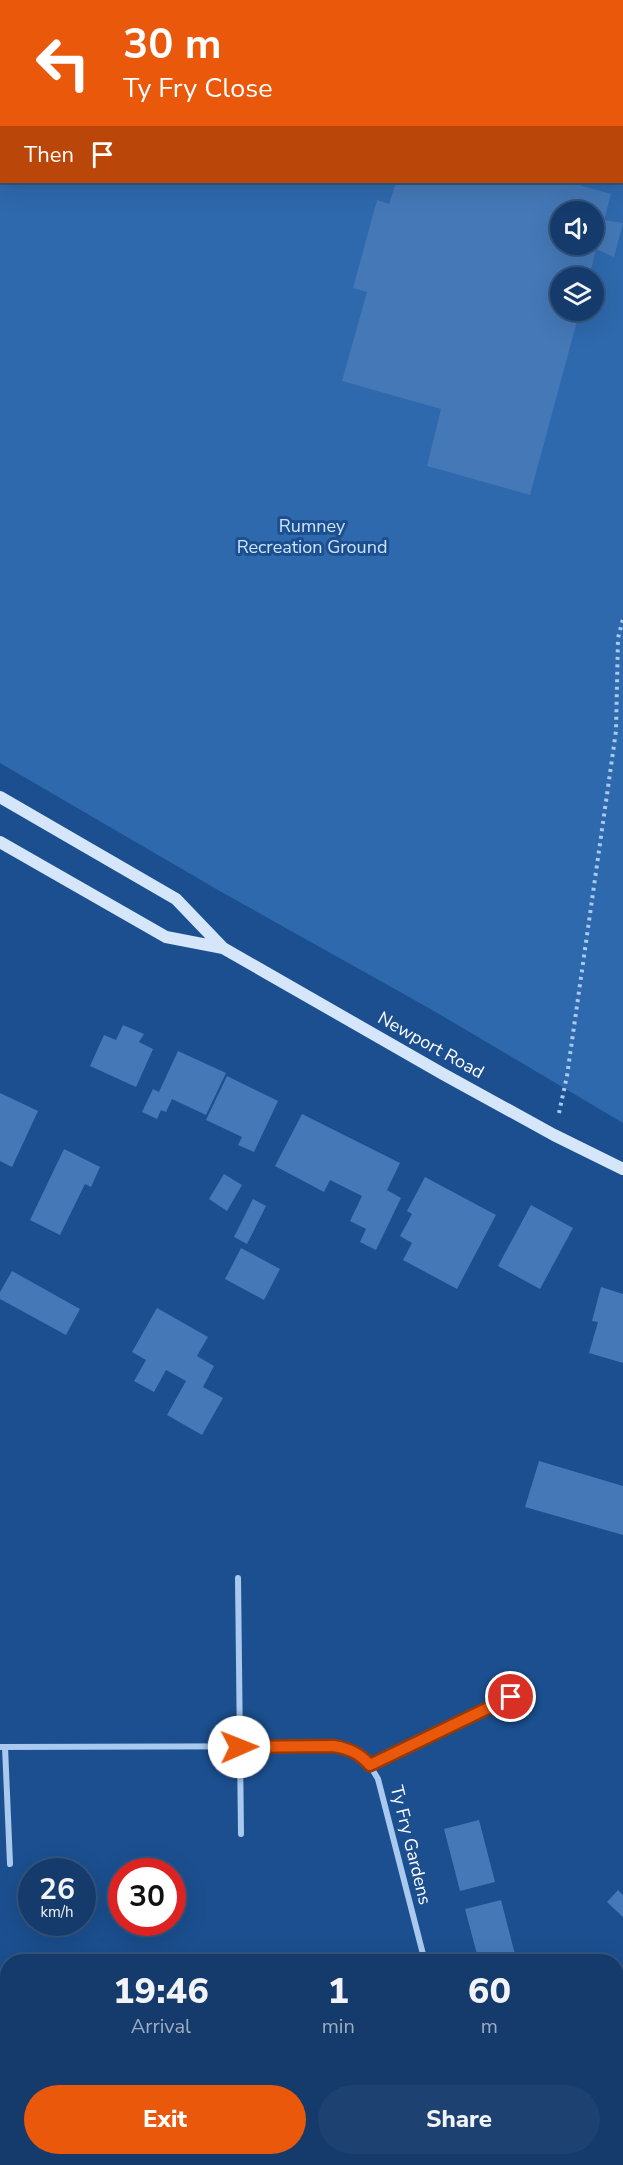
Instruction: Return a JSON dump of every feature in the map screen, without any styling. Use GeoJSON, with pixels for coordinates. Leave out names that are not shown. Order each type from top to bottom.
{"type":"FeatureCollection","features":[{"type":"Feature","properties":{"kind":"main road","name":"Newport Road"},"geometry":{"type":"LineString","coordinates":[[0,797],[176,898],[223,948],[554,1134],[623,1169]]}},
{"type":"Feature","properties":{"kind":"main road","name":"Newport Road"},"geometry":{"type":"LineString","coordinates":[[0,842],[166,937],[223,948]]}},
{"type":"Feature","properties":{"kind":"street"},"geometry":{"type":"LineString","coordinates":[[238,1578],[242,1834]]}},
{"type":"Feature","properties":{"kind":"street"},"geometry":{"type":"LineString","coordinates":[[10,1864],[3,1747],[334,1746],[347,1748],[360,1754],[370,1765],[511,1697]]}},
{"type":"Feature","properties":{"kind":"street","name":"Ty Fry Gardens"},"geometry":{"type":"LineString","coordinates":[[370,1765],[378,1779],[423,1954]]}},
{"type":"Feature","properties":{"kind":"path"},"geometry":{"type":"LineString","coordinates":[[554,1134],[567,1076],[616,732],[618,638],[623,619]]}},
{"type":"Feature","properties":{"kind":"green space","name":"Rumney Recreation Ground"},"geometry":{"type":"Polygon","coordinates":[[[0,183],[623,183],[623,1123],[434,1011],[218,890],[0,763],[0,183]]]}},
{"type":"Feature","properties":{"kind":"building"},"geometry":{"type":"Polygon","coordinates":[[[396,183],[572,183],[611,194],[604,220],[604,201],[550,201],[550,255],[595,255],[592,267],[550,267],[550,321],[577,321],[530,495],[427,466],[441,409],[342,381],[367,292],[353,288],[377,200],[389,204],[396,183]]]}},
{"type":"Feature","properties":{"kind":"building"},"geometry":{"type":"Polygon","coordinates":[[[604,220],[623,223],[614,257],[604,253],[604,220]]]}},
{"type":"Feature","properties":{"kind":"building"},"geometry":{"type":"Polygon","coordinates":[[[123,1025],[144,1034],[139,1042],[153,1049],[136,1087],[90,1066],[104,1035],[116,1040],[123,1025]]]}},
{"type":"Feature","properties":{"kind":"building"},"geometry":{"type":"Polygon","coordinates":[[[178,1051],[226,1073],[206,1115],[172,1099],[166,1112],[161,1110],[157,1119],[142,1112],[153,1089],[159,1092],[178,1051]]]}},
{"type":"Feature","properties":{"kind":"building"},"geometry":{"type":"Polygon","coordinates":[[[227,1076],[278,1101],[254,1152],[238,1145],[242,1137],[206,1120],[227,1076]]]}},
{"type":"Feature","properties":{"kind":"building"},"geometry":{"type":"Polygon","coordinates":[[[0,1093],[38,1111],[12,1167],[0,1161],[0,1093]]]}},
{"type":"Feature","properties":{"kind":"building"},"geometry":{"type":"Polygon","coordinates":[[[302,1114],[400,1163],[387,1190],[401,1198],[376,1250],[360,1242],[366,1229],[350,1221],[362,1196],[330,1180],[324,1192],[275,1166],[302,1114]]]}},
{"type":"Feature","properties":{"kind":"building"},"geometry":{"type":"Polygon","coordinates":[[[64,1149],[100,1167],[91,1187],[85,1184],[60,1235],[30,1220],[64,1149]]]}},
{"type":"Feature","properties":{"kind":"building"},"geometry":{"type":"Polygon","coordinates":[[[224,1174],[242,1185],[227,1211],[209,1199],[224,1174]]]}},
{"type":"Feature","properties":{"kind":"building"},"geometry":{"type":"Polygon","coordinates":[[[425,1177],[496,1215],[457,1289],[403,1260],[412,1243],[400,1236],[412,1214],[407,1211],[425,1177]]]}},
{"type":"Feature","properties":{"kind":"building"},"geometry":{"type":"Polygon","coordinates":[[[253,1199],[266,1206],[247,1244],[234,1237],[253,1199]]]}},
{"type":"Feature","properties":{"kind":"building"},"geometry":{"type":"Polygon","coordinates":[[[531,1205],[573,1228],[540,1289],[498,1266],[531,1205]]]}},
{"type":"Feature","properties":{"kind":"building"},"geometry":{"type":"Polygon","coordinates":[[[241,1248],[280,1269],[264,1300],[225,1279],[241,1248]]]}},
{"type":"Feature","properties":{"kind":"building"},"geometry":{"type":"Polygon","coordinates":[[[12,1271],[80,1309],[66,1335],[0,1299],[0,1292],[12,1271]]]}},
{"type":"Feature","properties":{"kind":"building"},"geometry":{"type":"Polygon","coordinates":[[[601,1287],[623,1294],[623,1363],[589,1353],[598,1322],[592,1321],[601,1287]]]}},
{"type":"Feature","properties":{"kind":"building"},"geometry":{"type":"Polygon","coordinates":[[[157,1308],[208,1337],[197,1356],[214,1366],[203,1387],[223,1398],[202,1435],[167,1415],[186,1381],[166,1370],[154,1392],[134,1381],[146,1360],[132,1352],[157,1308]]]}},
{"type":"Feature","properties":{"kind":"building"},"geometry":{"type":"Polygon","coordinates":[[[539,1461],[623,1486],[623,1535],[525,1507],[539,1461]]]}},
{"type":"Feature","properties":{"kind":"building"},"geometry":{"type":"Polygon","coordinates":[[[479,1820],[495,1882],[460,1891],[444,1829],[479,1820]]]}},
{"type":"Feature","properties":{"kind":"building"},"geometry":{"type":"Polygon","coordinates":[[[618,1890],[623,1895],[623,1917],[607,1902],[618,1890]]]}},
{"type":"Feature","properties":{"kind":"building"},"geometry":{"type":"Polygon","coordinates":[[[501,1900],[515,1954],[477,1954],[465,1909],[501,1900]]]}},
{"type":"Feature","properties":{"kind":"route"},"geometry":{"type":"LineString","coordinates":[[239,1747],[334,1746],[347,1748],[360,1754],[370,1765],[511,1697]]}}]}
